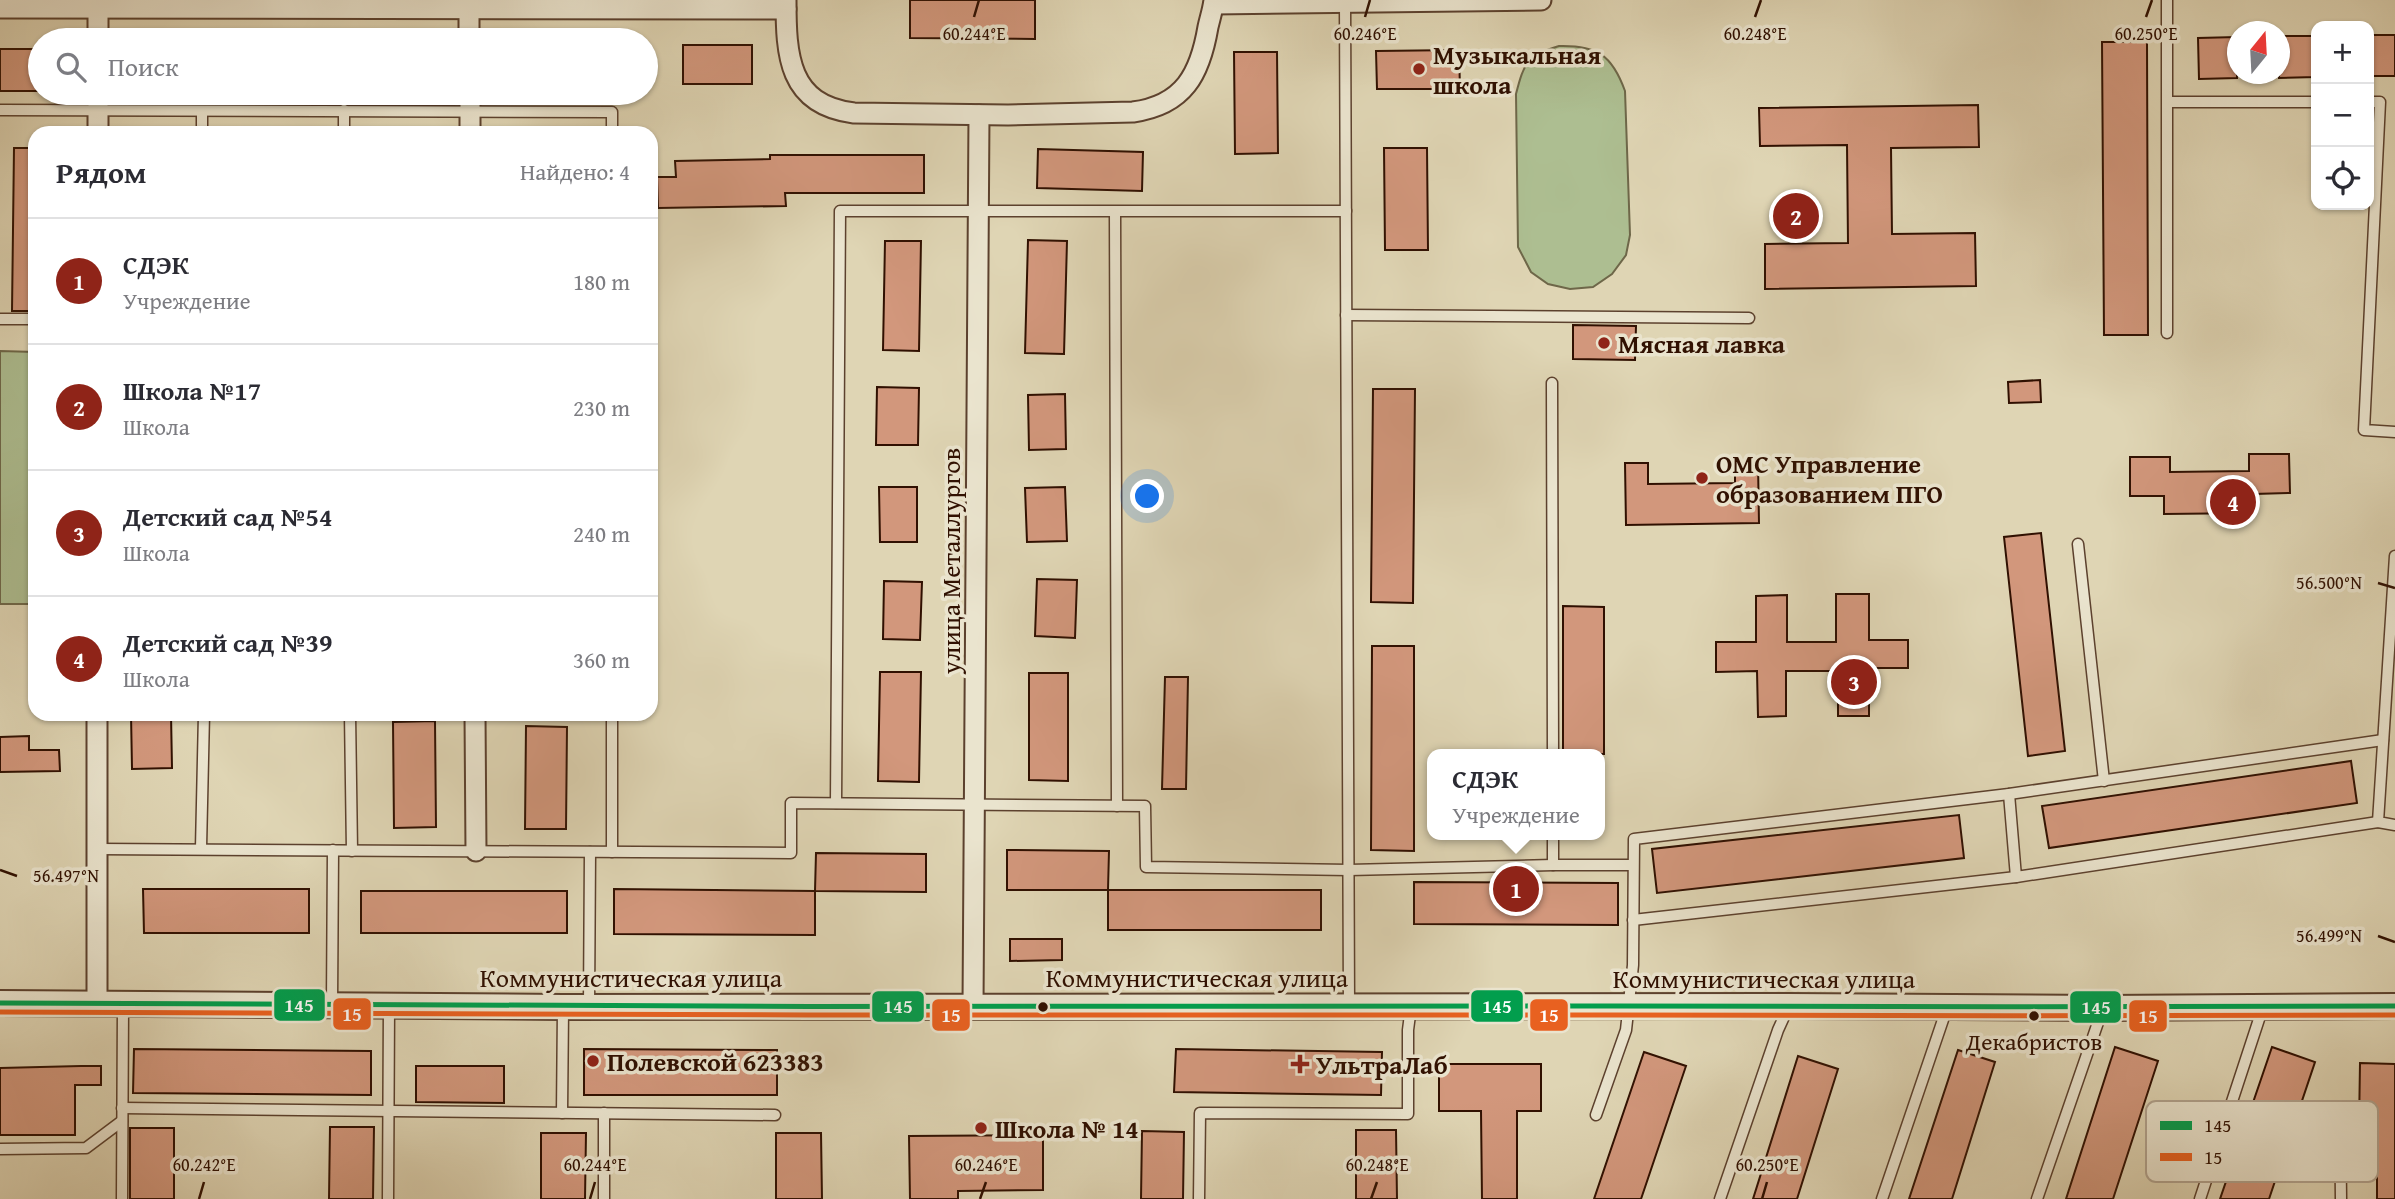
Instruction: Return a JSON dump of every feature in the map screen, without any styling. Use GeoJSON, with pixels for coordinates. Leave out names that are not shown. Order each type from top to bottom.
{"type":"FeatureCollection","features":[{"type":"Feature","properties":{"kind":"street"},"geometry":{"type":"LineString","coordinates":[[0,8],[98,9],[197,4],[786,4],[790,63],[809,95],[820,105],[854,113],[979,115],[1133,112],[1168,103],[1184,89],[1196,70],[1214,2],[1541,0]]}},
{"type":"Feature","properties":{"kind":"street"},"geometry":{"type":"LineString","coordinates":[[469,4],[469,28]]}},
{"type":"Feature","properties":{"kind":"street"},"geometry":{"type":"LineString","coordinates":[[98,9],[98,28]]}},
{"type":"Feature","properties":{"kind":"street"},"geometry":{"type":"LineString","coordinates":[[98,105],[98,126]]}},
{"type":"Feature","properties":{"kind":"street"},"geometry":{"type":"LineString","coordinates":[[470,105],[470,126]]}},
{"type":"Feature","properties":{"kind":"street","name":"улица Металлургов"},"geometry":{"type":"LineString","coordinates":[[973,1007],[979,115]]}},
{"type":"Feature","properties":{"kind":"street"},"geometry":{"type":"LineString","coordinates":[[97,721],[97,1005]]}},
{"type":"Feature","properties":{"kind":"street"},"geometry":{"type":"LineString","coordinates":[[475,721],[476,851]]}},
{"type":"Feature","properties":{"kind":"street","name":"Коммунистическая улица"},"geometry":{"type":"LineString","coordinates":[[0,1003],[563,1007],[2395,1006]]}},
{"type":"Feature","properties":{"kind":"lane"},"geometry":{"type":"LineString","coordinates":[[2167,0],[2167,333]]}},
{"type":"Feature","properties":{"kind":"lane"},"geometry":{"type":"LineString","coordinates":[[1345,2],[1349,1006]]}},
{"type":"Feature","properties":{"kind":"lane"},"geometry":{"type":"LineString","coordinates":[[2168,102],[2311,102]]}},
{"type":"Feature","properties":{"kind":"lane"},"geometry":{"type":"LineString","coordinates":[[2374,102],[2380,102],[2364,430],[2395,432]]}},
{"type":"Feature","properties":{"kind":"lane"},"geometry":{"type":"LineString","coordinates":[[0,110],[54,105]]}},
{"type":"Feature","properties":{"kind":"lane"},"geometry":{"type":"LineString","coordinates":[[140,105],[202,111],[344,110],[423,105]]}},
{"type":"Feature","properties":{"kind":"lane"},"geometry":{"type":"LineString","coordinates":[[513,105],[612,112],[612,126]]}},
{"type":"Feature","properties":{"kind":"lane"},"geometry":{"type":"LineString","coordinates":[[344,110],[344,126]]}},
{"type":"Feature","properties":{"kind":"lane"},"geometry":{"type":"LineString","coordinates":[[202,111],[202,126]]}},
{"type":"Feature","properties":{"kind":"lane"},"geometry":{"type":"LineString","coordinates":[[836,803],[840,211],[1346,211]]}},
{"type":"Feature","properties":{"kind":"lane"},"geometry":{"type":"LineString","coordinates":[[1115,212],[1117,806]]}},
{"type":"Feature","properties":{"kind":"lane"},"geometry":{"type":"LineString","coordinates":[[1346,315],[1749,318]]}},
{"type":"Feature","properties":{"kind":"lane"},"geometry":{"type":"LineString","coordinates":[[0,319],[28,319]]}},
{"type":"Feature","properties":{"kind":"lane"},"geometry":{"type":"LineString","coordinates":[[1552,383],[1553,749]]}},
{"type":"Feature","properties":{"kind":"lane"},"geometry":{"type":"LineString","coordinates":[[2078,544],[2105,781]]}},
{"type":"Feature","properties":{"kind":"lane"},"geometry":{"type":"LineString","coordinates":[[2378,822],[2395,556]]}},
{"type":"Feature","properties":{"kind":"lane"},"geometry":{"type":"LineString","coordinates":[[201,848],[204,721]]}},
{"type":"Feature","properties":{"kind":"lane"},"geometry":{"type":"LineString","coordinates":[[350,721],[352,850]]}},
{"type":"Feature","properties":{"kind":"lane"},"geometry":{"type":"LineString","coordinates":[[612,721],[612,852]]}},
{"type":"Feature","properties":{"kind":"lane"},"geometry":{"type":"LineString","coordinates":[[1596,1115],[1626,1030],[1633,965],[1634,839],[2009,794],[2383,740]]}},
{"type":"Feature","properties":{"kind":"lane"},"geometry":{"type":"LineString","coordinates":[[2009,794],[2016,877]]}},
{"type":"Feature","properties":{"kind":"lane"},"geometry":{"type":"LineString","coordinates":[[97,849],[791,853],[791,803],[1145,806],[1146,867],[1349,870],[1553,864],[1633,865]]}},
{"type":"Feature","properties":{"kind":"lane"},"geometry":{"type":"LineString","coordinates":[[1633,920],[2016,877],[2378,822],[2395,825]]}},
{"type":"Feature","properties":{"kind":"lane"},"geometry":{"type":"LineString","coordinates":[[1553,840],[1553,864]]}},
{"type":"Feature","properties":{"kind":"lane"},"geometry":{"type":"LineString","coordinates":[[332,1006],[333,850]]}},
{"type":"Feature","properties":{"kind":"lane"},"geometry":{"type":"LineString","coordinates":[[589,1007],[590,852]]}},
{"type":"Feature","properties":{"kind":"lane"},"geometry":{"type":"LineString","coordinates":[[122,1199],[123,1004]]}},
{"type":"Feature","properties":{"kind":"lane"},"geometry":{"type":"LineString","coordinates":[[387,1199],[389,1006]]}},
{"type":"Feature","properties":{"kind":"lane"},"geometry":{"type":"LineString","coordinates":[[1199,1199],[1200,1113],[1408,1114],[1408,1030],[1411,1006]]}},
{"type":"Feature","properties":{"kind":"lane"},"geometry":{"type":"LineString","coordinates":[[1720,1199],[1778,1030],[1789,1006]]}},
{"type":"Feature","properties":{"kind":"lane"},"geometry":{"type":"LineString","coordinates":[[562,1113],[563,1007]]}},
{"type":"Feature","properties":{"kind":"lane"},"geometry":{"type":"LineString","coordinates":[[2232,1101],[2263,1007]]}},
{"type":"Feature","properties":{"kind":"lane"},"geometry":{"type":"LineString","coordinates":[[1882,1199],[1947,1008]]}},
{"type":"Feature","properties":{"kind":"lane"},"geometry":{"type":"LineString","coordinates":[[2037,1199],[2103,1008]]}},
{"type":"Feature","properties":{"kind":"lane"},"geometry":{"type":"LineString","coordinates":[[121,1108],[775,1115]]}},
{"type":"Feature","properties":{"kind":"lane"},"geometry":{"type":"LineString","coordinates":[[604,1113],[604,1199]]}},
{"type":"Feature","properties":{"kind":"lane"},"geometry":{"type":"LineString","coordinates":[[0,1149],[86,1148],[122,1121]]}},
{"type":"Feature","properties":{"kind":"lane"},"geometry":{"type":"LineString","coordinates":[[2200,1199],[2206,1182]]}},
{"type":"Feature","properties":{"kind":"green space"},"geometry":{"type":"Polygon","coordinates":[[[1559,46],[1584,48],[1601,55],[1615,69],[1625,91],[1630,235],[1626,255],[1612,274],[1593,287],[1570,289],[1548,284],[1531,272],[1518,247],[1516,94],[1528,62],[1540,53],[1559,46]]]}},
{"type":"Feature","properties":{"kind":"green space"},"geometry":{"type":"Polygon","coordinates":[[[0,351],[28,352],[28,604],[0,604],[0,351]]]}},
{"type":"Feature","properties":{"kind":"building"},"geometry":{"type":"Polygon","coordinates":[[[910,0],[1035,0],[1035,39],[910,38],[910,0]]]}},
{"type":"Feature","properties":{"kind":"building"},"geometry":{"type":"Polygon","coordinates":[[[2374,35],[2395,35],[2395,76],[2374,76],[2374,35]]]}},
{"type":"Feature","properties":{"kind":"building"},"geometry":{"type":"Polygon","coordinates":[[[2290,36],[2311,36],[2311,77],[2290,78],[2290,36]]]}},
{"type":"Feature","properties":{"kind":"building"},"geometry":{"type":"Polygon","coordinates":[[[2227,37],[2227,78],[2199,79],[2198,38],[2227,37]]]}},
{"type":"Feature","properties":{"kind":"building"},"geometry":{"type":"Polygon","coordinates":[[[2102,42],[2147,42],[2148,335],[2104,335],[2102,42]]]}},
{"type":"Feature","properties":{"kind":"building"},"geometry":{"type":"Polygon","coordinates":[[[683,45],[752,45],[752,84],[683,84],[683,45]]]}},
{"type":"Feature","properties":{"kind":"building"},"geometry":{"type":"Polygon","coordinates":[[[0,49],[28,49],[28,91],[0,91],[0,49]]]}},
{"type":"Feature","properties":{"kind":"building"},"geometry":{"type":"Polygon","coordinates":[[[1459,50],[1460,89],[1377,89],[1376,51],[1459,50]]]}},
{"type":"Feature","properties":{"kind":"building"},"geometry":{"type":"Polygon","coordinates":[[[1234,52],[1277,52],[1278,153],[1235,154],[1234,52]]]}},
{"type":"Feature","properties":{"kind":"building"},"geometry":{"type":"Polygon","coordinates":[[[1978,105],[1979,147],[1891,148],[1892,234],[1975,233],[1976,286],[1765,289],[1765,244],[1848,243],[1847,145],[1760,146],[1759,108],[1978,105]]]}},
{"type":"Feature","properties":{"kind":"building"},"geometry":{"type":"Polygon","coordinates":[[[14,148],[28,148],[28,311],[12,311],[14,148]]]}},
{"type":"Feature","properties":{"kind":"building"},"geometry":{"type":"Polygon","coordinates":[[[1384,148],[1427,148],[1428,250],[1385,250],[1384,148]]]}},
{"type":"Feature","properties":{"kind":"building"},"geometry":{"type":"Polygon","coordinates":[[[1038,149],[1143,152],[1142,191],[1037,188],[1038,149]]]}},
{"type":"Feature","properties":{"kind":"building"},"geometry":{"type":"Polygon","coordinates":[[[770,155],[924,155],[924,193],[785,193],[786,206],[658,208],[658,177],[676,177],[675,161],[770,159],[770,155]]]}},
{"type":"Feature","properties":{"kind":"building"},"geometry":{"type":"Polygon","coordinates":[[[1028,240],[1067,241],[1064,354],[1025,353],[1028,240]]]}},
{"type":"Feature","properties":{"kind":"building"},"geometry":{"type":"Polygon","coordinates":[[[885,241],[921,241],[919,351],[883,350],[885,241]]]}},
{"type":"Feature","properties":{"kind":"building","name":"Мясная лавка"},"geometry":{"type":"Polygon","coordinates":[[[1573,325],[1636,326],[1635,360],[1573,359],[1573,325]]]}},
{"type":"Feature","properties":{"kind":"building"},"geometry":{"type":"Polygon","coordinates":[[[2040,380],[2041,402],[2009,403],[2008,382],[2040,380]]]}},
{"type":"Feature","properties":{"kind":"building"},"geometry":{"type":"Polygon","coordinates":[[[877,387],[919,388],[918,445],[876,445],[877,387]]]}},
{"type":"Feature","properties":{"kind":"building"},"geometry":{"type":"Polygon","coordinates":[[[1373,389],[1415,389],[1413,603],[1371,602],[1373,389]]]}},
{"type":"Feature","properties":{"kind":"building"},"geometry":{"type":"Polygon","coordinates":[[[1065,394],[1066,449],[1029,450],[1028,395],[1065,394]]]}},
{"type":"Feature","properties":{"kind":"building"},"geometry":{"type":"Polygon","coordinates":[[[2249,454],[2289,454],[2290,493],[2254,494],[2254,513],[2164,514],[2164,496],[2130,496],[2130,457],[2170,457],[2170,472],[2249,471],[2249,454]]]}},
{"type":"Feature","properties":{"kind":"building"},"geometry":{"type":"Polygon","coordinates":[[[1758,462],[1759,523],[1626,525],[1625,463],[1648,463],[1648,484],[1735,483],[1735,463],[1758,462]]]}},
{"type":"Feature","properties":{"kind":"building"},"geometry":{"type":"Polygon","coordinates":[[[879,487],[917,487],[917,542],[880,542],[879,487]]]}},
{"type":"Feature","properties":{"kind":"building"},"geometry":{"type":"Polygon","coordinates":[[[1065,487],[1067,541],[1027,542],[1025,488],[1065,487]]]}},
{"type":"Feature","properties":{"kind":"building"},"geometry":{"type":"Polygon","coordinates":[[[2041,533],[2065,751],[2028,756],[2004,537],[2041,533]]]}},
{"type":"Feature","properties":{"kind":"building"},"geometry":{"type":"Polygon","coordinates":[[[1037,579],[1077,580],[1075,638],[1035,636],[1037,579]]]}},
{"type":"Feature","properties":{"kind":"building"},"geometry":{"type":"Polygon","coordinates":[[[884,581],[922,582],[920,640],[883,639],[884,581]]]}},
{"type":"Feature","properties":{"kind":"building"},"geometry":{"type":"Polygon","coordinates":[[[1836,594],[1869,594],[1869,640],[1908,640],[1908,668],[1869,668],[1869,716],[1838,716],[1838,671],[1786,671],[1786,716],[1758,717],[1757,671],[1716,672],[1716,642],[1756,642],[1756,596],[1787,595],[1787,642],[1836,642],[1836,594]]]}},
{"type":"Feature","properties":{"kind":"building"},"geometry":{"type":"Polygon","coordinates":[[[1563,606],[1604,607],[1604,749],[1563,749],[1563,606]]]}},
{"type":"Feature","properties":{"kind":"building"},"geometry":{"type":"Polygon","coordinates":[[[1372,646],[1414,646],[1414,851],[1371,850],[1372,646]]]}},
{"type":"Feature","properties":{"kind":"building"},"geometry":{"type":"Polygon","coordinates":[[[880,672],[921,672],[919,782],[878,781],[880,672]]]}},
{"type":"Feature","properties":{"kind":"building"},"geometry":{"type":"Polygon","coordinates":[[[1029,673],[1068,673],[1068,781],[1029,780],[1029,673]]]}},
{"type":"Feature","properties":{"kind":"building"},"geometry":{"type":"Polygon","coordinates":[[[1165,677],[1188,677],[1186,789],[1162,789],[1165,677]]]}},
{"type":"Feature","properties":{"kind":"building"},"geometry":{"type":"Polygon","coordinates":[[[131,721],[171,721],[172,768],[132,769],[131,721]]]}},
{"type":"Feature","properties":{"kind":"building"},"geometry":{"type":"Polygon","coordinates":[[[435,721],[436,827],[394,828],[393,722],[435,721]]]}},
{"type":"Feature","properties":{"kind":"building"},"geometry":{"type":"Polygon","coordinates":[[[526,726],[567,727],[566,829],[525,829],[526,726]]]}},
{"type":"Feature","properties":{"kind":"building"},"geometry":{"type":"Polygon","coordinates":[[[29,736],[29,750],[59,750],[60,771],[0,772],[0,737],[29,736]]]}},
{"type":"Feature","properties":{"kind":"building"},"geometry":{"type":"Polygon","coordinates":[[[2351,761],[2357,803],[2049,848],[2042,806],[2351,761]]]}},
{"type":"Feature","properties":{"kind":"building"},"geometry":{"type":"Polygon","coordinates":[[[1959,815],[1964,858],[1657,893],[1652,849],[1959,815]]]}},
{"type":"Feature","properties":{"kind":"building"},"geometry":{"type":"Polygon","coordinates":[[[1007,850],[1109,851],[1108,890],[1007,890],[1007,850]]]}},
{"type":"Feature","properties":{"kind":"building"},"geometry":{"type":"Polygon","coordinates":[[[816,853],[926,854],[926,892],[815,891],[816,853]]]}},
{"type":"Feature","properties":{"kind":"building"},"geometry":{"type":"Polygon","coordinates":[[[1414,882],[1618,883],[1618,925],[1414,924],[1414,882]]]}},
{"type":"Feature","properties":{"kind":"building"},"geometry":{"type":"Polygon","coordinates":[[[143,889],[309,889],[309,933],[144,933],[143,889]]]}},
{"type":"Feature","properties":{"kind":"building"},"geometry":{"type":"Polygon","coordinates":[[[614,889],[815,891],[815,935],[614,934],[614,889]]]}},
{"type":"Feature","properties":{"kind":"building"},"geometry":{"type":"Polygon","coordinates":[[[1108,890],[1321,890],[1321,930],[1108,930],[1108,890]]]}},
{"type":"Feature","properties":{"kind":"building"},"geometry":{"type":"Polygon","coordinates":[[[361,891],[567,891],[567,933],[361,933],[361,891]]]}},
{"type":"Feature","properties":{"kind":"building"},"geometry":{"type":"Polygon","coordinates":[[[1010,939],[1062,939],[1062,960],[1010,961],[1010,939]]]}},
{"type":"Feature","properties":{"kind":"building"},"geometry":{"type":"Polygon","coordinates":[[[2115,1047],[2158,1061],[2113,1199],[2066,1199],[2115,1047]]]}},
{"type":"Feature","properties":{"kind":"building"},"geometry":{"type":"Polygon","coordinates":[[[2272,1047],[2315,1062],[2302,1101],[2254,1101],[2272,1047]]]}},
{"type":"Feature","properties":{"kind":"building"},"geometry":{"type":"Polygon","coordinates":[[[134,1049],[371,1051],[371,1095],[133,1093],[134,1049]]]}},
{"type":"Feature","properties":{"kind":"building"},"geometry":{"type":"Polygon","coordinates":[[[584,1049],[777,1050],[777,1095],[584,1095],[584,1049]]]}},
{"type":"Feature","properties":{"kind":"building"},"geometry":{"type":"Polygon","coordinates":[[[1176,1049],[1382,1052],[1381,1095],[1174,1092],[1176,1049]]]}},
{"type":"Feature","properties":{"kind":"building"},"geometry":{"type":"Polygon","coordinates":[[[1958,1050],[1995,1062],[1952,1199],[1909,1199],[1958,1050]]]}},
{"type":"Feature","properties":{"kind":"building"},"geometry":{"type":"Polygon","coordinates":[[[1644,1052],[1686,1066],[1641,1199],[1594,1199],[1644,1052]]]}},
{"type":"Feature","properties":{"kind":"building"},"geometry":{"type":"Polygon","coordinates":[[[1798,1056],[1838,1069],[1797,1199],[1753,1199],[1798,1056]]]}},
{"type":"Feature","properties":{"kind":"building"},"geometry":{"type":"Polygon","coordinates":[[[2360,1063],[2395,1064],[2395,1199],[2377,1199],[2378,1101],[2359,1101],[2360,1063]]]}},
{"type":"Feature","properties":{"kind":"building"},"geometry":{"type":"Polygon","coordinates":[[[1439,1064],[1541,1064],[1541,1111],[1517,1111],[1517,1199],[1482,1199],[1481,1111],[1439,1111],[1439,1064]]]}},
{"type":"Feature","properties":{"kind":"building"},"geometry":{"type":"Polygon","coordinates":[[[101,1066],[101,1085],[75,1085],[75,1135],[0,1135],[0,1068],[101,1066]]]}},
{"type":"Feature","properties":{"kind":"building"},"geometry":{"type":"Polygon","coordinates":[[[416,1066],[504,1066],[504,1103],[416,1102],[416,1066]]]}},
{"type":"Feature","properties":{"kind":"building"},"geometry":{"type":"Polygon","coordinates":[[[330,1127],[374,1127],[373,1199],[329,1199],[330,1127]]]}},
{"type":"Feature","properties":{"kind":"building"},"geometry":{"type":"Polygon","coordinates":[[[130,1128],[174,1128],[174,1199],[130,1199],[130,1128]]]}},
{"type":"Feature","properties":{"kind":"building"},"geometry":{"type":"Polygon","coordinates":[[[1356,1130],[1396,1130],[1397,1199],[1356,1199],[1356,1130]]]}},
{"type":"Feature","properties":{"kind":"building"},"geometry":{"type":"Polygon","coordinates":[[[1142,1131],[1184,1132],[1183,1199],[1141,1199],[1142,1131]]]}},
{"type":"Feature","properties":{"kind":"building"},"geometry":{"type":"Polygon","coordinates":[[[541,1133],[586,1133],[585,1199],[541,1199],[541,1133]]]}},
{"type":"Feature","properties":{"kind":"building"},"geometry":{"type":"Polygon","coordinates":[[[776,1133],[821,1133],[822,1199],[776,1199],[776,1133]]]}},
{"type":"Feature","properties":{"kind":"building"},"geometry":{"type":"Polygon","coordinates":[[[1043,1135],[1043,1190],[958,1191],[958,1199],[910,1199],[909,1136],[1043,1135]]]}},
{"type":"Feature","properties":{"kind":"building"},"geometry":{"type":"Polygon","coordinates":[[[2226,1182],[2275,1182],[2269,1199],[2220,1199],[2226,1182]]]}},
{"type":"Feature","properties":{"kind":"transit line","name":"145"},"geometry":{"type":"LineString","coordinates":[[0,1003],[2395,1006]]}},
{"type":"Feature","properties":{"kind":"transit line","name":"15"},"geometry":{"type":"LineString","coordinates":[[0,1012],[2395,1015]]}},
{"type":"Feature","properties":{"kind":"place","name":"Музыкальная школа"},"geometry":{"type":"Point","coordinates":[1419,69]}},
{"type":"Feature","properties":{"kind":"place","name":"Школа №17"},"geometry":{"type":"Point","coordinates":[1796,216]}},
{"type":"Feature","properties":{"kind":"place","name":"Мясная лавка"},"geometry":{"type":"Point","coordinates":[1604,343]}},
{"type":"Feature","properties":{"kind":"place","name":"ОМС Управление образованием ПГО"},"geometry":{"type":"Point","coordinates":[1702,478]}},
{"type":"Feature","properties":{"kind":"place","name":"Детский сад №39"},"geometry":{"type":"Point","coordinates":[2233,502]}},
{"type":"Feature","properties":{"kind":"place","name":"Детский сад №54"},"geometry":{"type":"Point","coordinates":[1854,682]}},
{"type":"Feature","properties":{"kind":"place","name":"СДЭК"},"geometry":{"type":"Point","coordinates":[1516,889]}},
{"type":"Feature","properties":{"kind":"place","name":"Декабристов"},"geometry":{"type":"Point","coordinates":[2034,1016]}},
{"type":"Feature","properties":{"kind":"place","name":"Полевской 623383"},"geometry":{"type":"Point","coordinates":[593,1061]}},
{"type":"Feature","properties":{"kind":"place","name":"УльтраЛаб"},"geometry":{"type":"Point","coordinates":[1300,1064]}},
{"type":"Feature","properties":{"kind":"place","name":"Школа № 14"},"geometry":{"type":"Point","coordinates":[981,1128]}}]}
